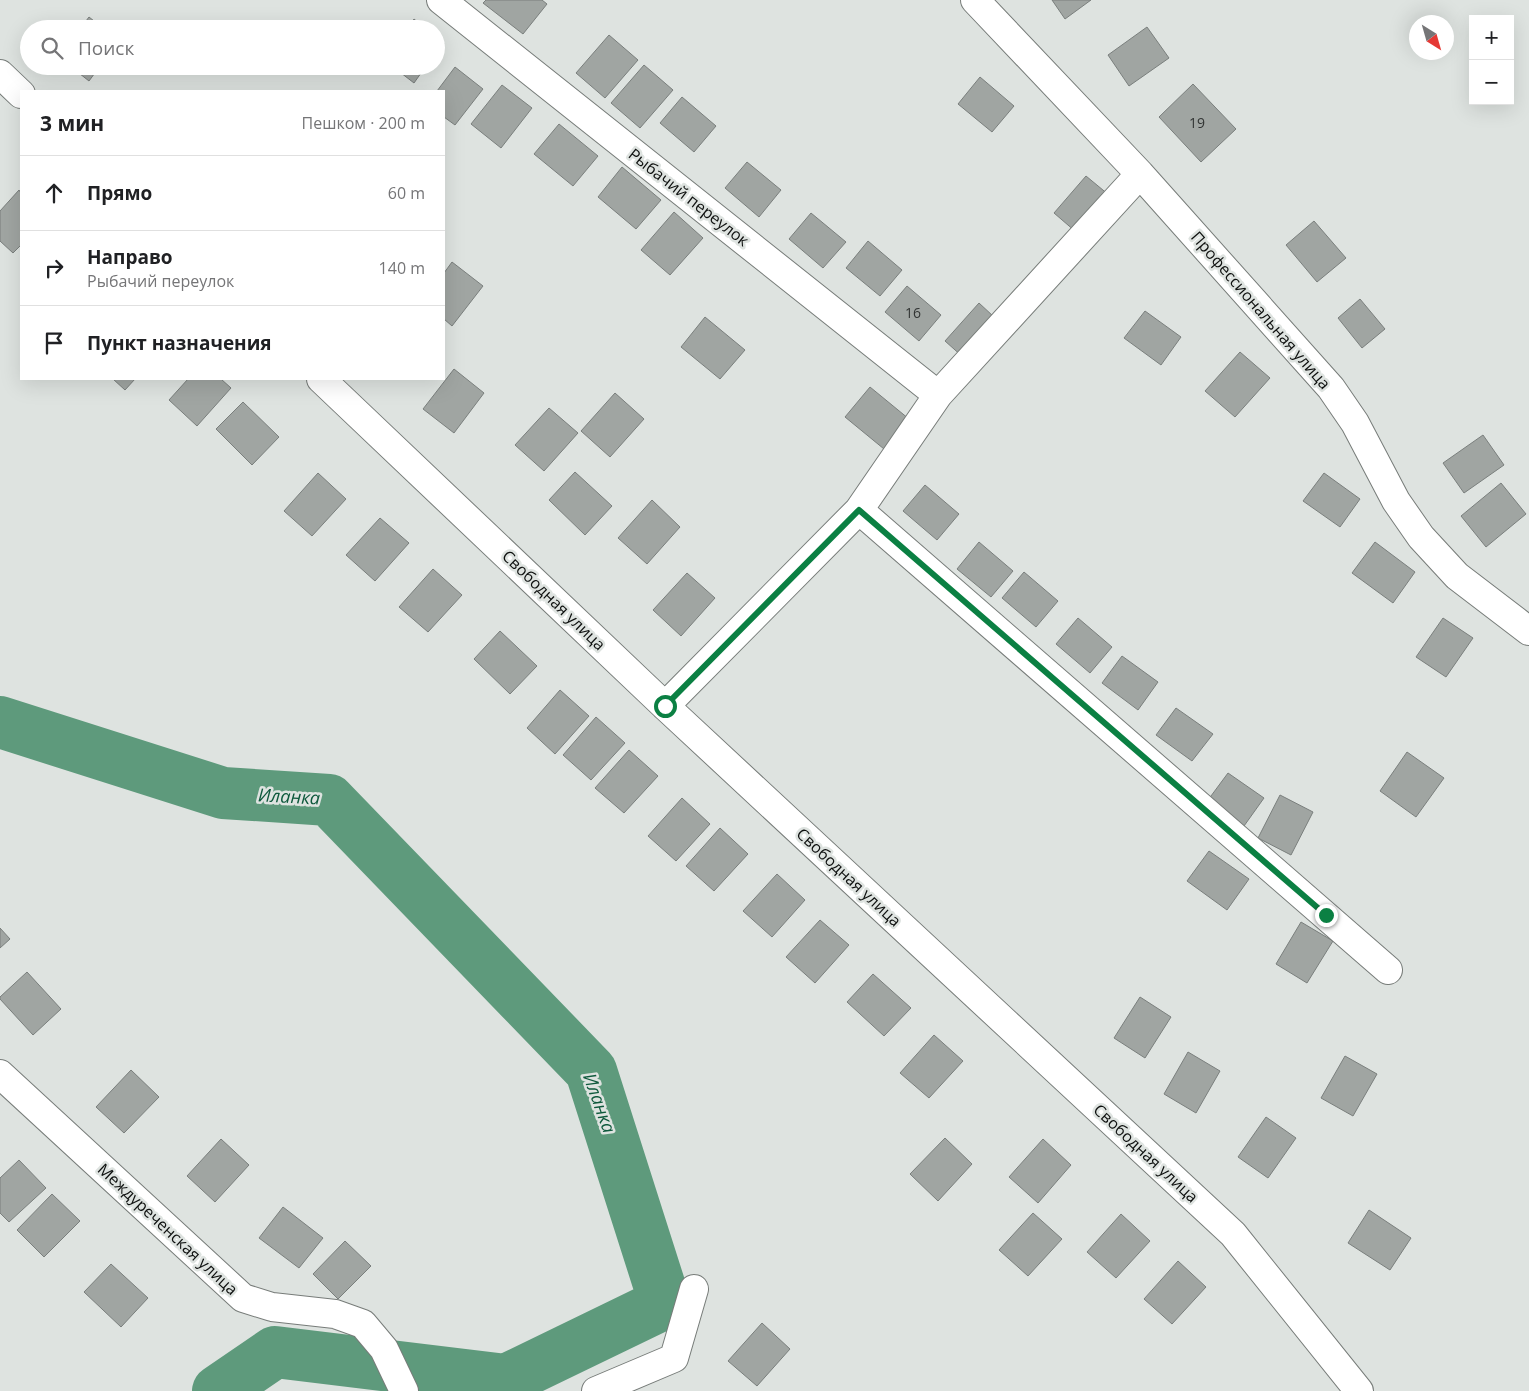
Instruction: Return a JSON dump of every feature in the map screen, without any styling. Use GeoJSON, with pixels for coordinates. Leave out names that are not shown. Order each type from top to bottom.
{"type":"FeatureCollection","features":[{"type":"Feature","properties":{"kind":"street","name":"Рыбачий переулок"},"geometry":{"type":"LineString","coordinates":[[441,0],[938,395]]}},
{"type":"Feature","properties":{"kind":"street","name":"Профессиональная улица"},"geometry":{"type":"LineString","coordinates":[[975,0],[1140,174],[1330,388],[1355,423],[1396,501],[1421,537],[1457,576],[1529,631]]}},
{"type":"Feature","properties":{"kind":"street"},"geometry":{"type":"LineString","coordinates":[[0,74],[20,93]]}},
{"type":"Feature","properties":{"kind":"street"},"geometry":{"type":"LineString","coordinates":[[665,706],[859,510],[938,395],[1140,174]]}},
{"type":"Feature","properties":{"kind":"street","name":"Свободная улица"},"geometry":{"type":"LineString","coordinates":[[322,380],[665,706],[1233,1234],[1359,1391]]}},
{"type":"Feature","properties":{"kind":"street"},"geometry":{"type":"LineString","coordinates":[[859,510],[1388,970]]}},
{"type":"Feature","properties":{"kind":"street","name":"Междуреченская улица"},"geometry":{"type":"LineString","coordinates":[[0,1074],[243,1298],[272,1307],[335,1314],[363,1324],[384,1348],[404,1391]]}},
{"type":"Feature","properties":{"kind":"street"},"geometry":{"type":"LineString","coordinates":[[596,1391],[674,1358],[694,1289]]}},
{"type":"Feature","properties":{"kind":"building"},"geometry":{"type":"Polygon","coordinates":[[[486,0],[542,0],[547,4],[523,34],[483,3],[486,0]]]}},
{"type":"Feature","properties":{"kind":"building"},"geometry":{"type":"Polygon","coordinates":[[[1052,0],[1091,0],[1065,19],[1052,0]]]}},
{"type":"Feature","properties":{"kind":"building"},"geometry":{"type":"Polygon","coordinates":[[[1147,27],[1169,58],[1129,86],[1108,55],[1147,27]]]}},
{"type":"Feature","properties":{"kind":"building"},"geometry":{"type":"Polygon","coordinates":[[[609,35],[638,60],[605,98],[576,73],[609,35]]]}},
{"type":"Feature","properties":{"kind":"building"},"geometry":{"type":"Polygon","coordinates":[[[644,65],[673,90],[640,128],[611,103],[644,65]]]}},
{"type":"Feature","properties":{"kind":"building"},"geometry":{"type":"Polygon","coordinates":[[[455,67],[483,89],[455,125],[445,118],[445,90],[438,90],[455,67]]]}},
{"type":"Feature","properties":{"kind":"building"},"geometry":{"type":"Polygon","coordinates":[[[81,75],[93,75],[89,81],[81,75]]]}},
{"type":"Feature","properties":{"kind":"building"},"geometry":{"type":"Polygon","coordinates":[[[404,75],[420,75],[414,83],[404,75]]]}},
{"type":"Feature","properties":{"kind":"building"},"geometry":{"type":"Polygon","coordinates":[[[980,77],[1014,106],[992,132],[958,104],[980,77]]]}},
{"type":"Feature","properties":{"kind":"building"},"geometry":{"type":"Polygon","coordinates":[[[1193,84],[1236,129],[1201,162],[1159,117],[1193,84]]]}},
{"type":"Feature","properties":{"kind":"building"},"geometry":{"type":"Polygon","coordinates":[[[502,85],[532,108],[501,148],[471,124],[502,85]]]}},
{"type":"Feature","properties":{"kind":"building"},"geometry":{"type":"Polygon","coordinates":[[[682,97],[716,126],[694,152],[660,123],[682,97]]]}},
{"type":"Feature","properties":{"kind":"building"},"geometry":{"type":"Polygon","coordinates":[[[559,124],[598,156],[573,186],[534,154],[559,124]]]}},
{"type":"Feature","properties":{"kind":"building"},"geometry":{"type":"Polygon","coordinates":[[[747,162],[781,190],[759,217],[725,188],[747,162]]]}},
{"type":"Feature","properties":{"kind":"building"},"geometry":{"type":"Polygon","coordinates":[[[622,167],[661,200],[636,229],[598,197],[622,167]]]}},
{"type":"Feature","properties":{"kind":"building"},"geometry":{"type":"Polygon","coordinates":[[[1086,176],[1115,200],[1083,238],[1054,213],[1086,176]]]}},
{"type":"Feature","properties":{"kind":"building"},"geometry":{"type":"Polygon","coordinates":[[[19,190],[20,246],[13,253],[0,241],[0,211],[19,190]]]}},
{"type":"Feature","properties":{"kind":"building"},"geometry":{"type":"Polygon","coordinates":[[[674,212],[703,238],[670,275],[641,250],[674,212]]]}},
{"type":"Feature","properties":{"kind":"building"},"geometry":{"type":"Polygon","coordinates":[[[811,213],[846,242],[823,268],[789,239],[811,213]]]}},
{"type":"Feature","properties":{"kind":"building"},"geometry":{"type":"Polygon","coordinates":[[[1314,221],[1346,258],[1317,282],[1286,245],[1314,221]]]}},
{"type":"Feature","properties":{"kind":"building"},"geometry":{"type":"Polygon","coordinates":[[[868,241],[902,270],[880,296],[846,268],[868,241]]]}},
{"type":"Feature","properties":{"kind":"building"},"geometry":{"type":"Polygon","coordinates":[[[452,262],[483,286],[452,326],[445,320],[445,272],[452,262]]]}},
{"type":"Feature","properties":{"kind":"building"},"geometry":{"type":"Polygon","coordinates":[[[907,286],[941,315],[919,341],[885,312],[907,286]]]}},
{"type":"Feature","properties":{"kind":"building"},"geometry":{"type":"Polygon","coordinates":[[[1360,299],[1385,329],[1362,348],[1338,318],[1360,299]]]}},
{"type":"Feature","properties":{"kind":"building"},"geometry":{"type":"Polygon","coordinates":[[[979,303],[1007,329],[973,366],[945,341],[979,303]]]}},
{"type":"Feature","properties":{"kind":"building"},"geometry":{"type":"Polygon","coordinates":[[[1145,311],[1181,337],[1161,365],[1124,338],[1145,311]]]}},
{"type":"Feature","properties":{"kind":"building"},"geometry":{"type":"Polygon","coordinates":[[[705,317],[745,350],[720,379],[681,347],[705,317]]]}},
{"type":"Feature","properties":{"kind":"building"},"geometry":{"type":"Polygon","coordinates":[[[1240,352],[1270,378],[1235,417],[1205,391],[1240,352]]]}},
{"type":"Feature","properties":{"kind":"building"},"geometry":{"type":"Polygon","coordinates":[[[454,369],[484,393],[454,433],[423,409],[454,369]]]}},
{"type":"Feature","properties":{"kind":"building"},"geometry":{"type":"Polygon","coordinates":[[[114,380],[134,380],[125,390],[114,380]]]}},
{"type":"Feature","properties":{"kind":"building"},"geometry":{"type":"Polygon","coordinates":[[[187,380],[222,380],[231,388],[197,426],[169,400],[187,380]]]}},
{"type":"Feature","properties":{"kind":"building"},"geometry":{"type":"Polygon","coordinates":[[[870,387],[909,419],[884,449],[845,417],[870,387]]]}},
{"type":"Feature","properties":{"kind":"building"},"geometry":{"type":"Polygon","coordinates":[[[615,393],[644,419],[610,457],[581,431],[615,393]]]}},
{"type":"Feature","properties":{"kind":"building"},"geometry":{"type":"Polygon","coordinates":[[[243,402],[279,437],[252,465],[216,429],[243,402]]]}},
{"type":"Feature","properties":{"kind":"building"},"geometry":{"type":"Polygon","coordinates":[[[549,408],[578,433],[544,471],[515,445],[549,408]]]}},
{"type":"Feature","properties":{"kind":"building"},"geometry":{"type":"Polygon","coordinates":[[[1483,435],[1504,465],[1464,493],[1443,463],[1483,435]]]}},
{"type":"Feature","properties":{"kind":"building"},"geometry":{"type":"Polygon","coordinates":[[[575,472],[612,506],[585,535],[549,500],[575,472]]]}},
{"type":"Feature","properties":{"kind":"building"},"geometry":{"type":"Polygon","coordinates":[[[318,473],[346,499],[312,536],[284,511],[318,473]]]}},
{"type":"Feature","properties":{"kind":"building"},"geometry":{"type":"Polygon","coordinates":[[[1324,473],[1360,499],[1340,527],[1303,501],[1324,473]]]}},
{"type":"Feature","properties":{"kind":"building"},"geometry":{"type":"Polygon","coordinates":[[[1501,483],[1526,514],[1486,547],[1461,516],[1501,483]]]}},
{"type":"Feature","properties":{"kind":"building"},"geometry":{"type":"Polygon","coordinates":[[[925,485],[959,514],[937,540],[903,511],[925,485]]]}},
{"type":"Feature","properties":{"kind":"building"},"geometry":{"type":"Polygon","coordinates":[[[652,500],[680,527],[647,564],[618,538],[652,500]]]}},
{"type":"Feature","properties":{"kind":"building"},"geometry":{"type":"Polygon","coordinates":[[[380,518],[409,543],[375,581],[346,555],[380,518]]]}},
{"type":"Feature","properties":{"kind":"building"},"geometry":{"type":"Polygon","coordinates":[[[979,542],[1013,571],[991,597],[957,569],[979,542]]]}},
{"type":"Feature","properties":{"kind":"building"},"geometry":{"type":"Polygon","coordinates":[[[1375,542],[1415,572],[1393,603],[1352,573],[1375,542]]]}},
{"type":"Feature","properties":{"kind":"building"},"geometry":{"type":"Polygon","coordinates":[[[433,569],[462,595],[428,632],[399,607],[433,569]]]}},
{"type":"Feature","properties":{"kind":"building"},"geometry":{"type":"Polygon","coordinates":[[[1024,572],[1058,601],[1036,627],[1002,598],[1024,572]]]}},
{"type":"Feature","properties":{"kind":"building"},"geometry":{"type":"Polygon","coordinates":[[[687,573],[715,598],[681,636],[653,610],[687,573]]]}},
{"type":"Feature","properties":{"kind":"building"},"geometry":{"type":"Polygon","coordinates":[[[1078,618],[1112,647],[1090,673],[1056,644],[1078,618]]]}},
{"type":"Feature","properties":{"kind":"building"},"geometry":{"type":"Polygon","coordinates":[[[1443,618],[1473,638],[1446,677],[1416,657],[1443,618]]]}},
{"type":"Feature","properties":{"kind":"building"},"geometry":{"type":"Polygon","coordinates":[[[500,631],[537,666],[510,694],[474,659],[500,631]]]}},
{"type":"Feature","properties":{"kind":"building"},"geometry":{"type":"Polygon","coordinates":[[[1122,656],[1158,682],[1138,710],[1102,683],[1122,656]]]}},
{"type":"Feature","properties":{"kind":"building"},"geometry":{"type":"Polygon","coordinates":[[[560,690],[589,716],[555,754],[527,728],[560,690]]]}},
{"type":"Feature","properties":{"kind":"building"},"geometry":{"type":"Polygon","coordinates":[[[1176,708],[1213,734],[1192,761],[1156,735],[1176,708]]]}},
{"type":"Feature","properties":{"kind":"building"},"geometry":{"type":"Polygon","coordinates":[[[596,717],[625,743],[591,780],[563,755],[596,717]]]}},
{"type":"Feature","properties":{"kind":"building"},"geometry":{"type":"Polygon","coordinates":[[[629,750],[658,776],[624,813],[595,788],[629,750]]]}},
{"type":"Feature","properties":{"kind":"building"},"geometry":{"type":"Polygon","coordinates":[[[1407,752],[1444,778],[1416,817],[1380,791],[1407,752]]]}},
{"type":"Feature","properties":{"kind":"building"},"geometry":{"type":"Polygon","coordinates":[[[1228,773],[1264,798],[1244,826],[1208,800],[1228,773]]]}},
{"type":"Feature","properties":{"kind":"building"},"geometry":{"type":"Polygon","coordinates":[[[1280,795],[1313,812],[1291,855],[1258,838],[1280,795]]]}},
{"type":"Feature","properties":{"kind":"building"},"geometry":{"type":"Polygon","coordinates":[[[682,798],[710,824],[676,861],[648,836],[682,798]]]}},
{"type":"Feature","properties":{"kind":"building"},"geometry":{"type":"Polygon","coordinates":[[[720,828],[748,854],[714,891],[686,866],[720,828]]]}},
{"type":"Feature","properties":{"kind":"building"},"geometry":{"type":"Polygon","coordinates":[[[1209,851],[1249,879],[1227,910],[1187,881],[1209,851]]]}},
{"type":"Feature","properties":{"kind":"building"},"geometry":{"type":"Polygon","coordinates":[[[777,874],[805,900],[772,937],[743,911],[777,874]]]}},
{"type":"Feature","properties":{"kind":"building"},"geometry":{"type":"Polygon","coordinates":[[[820,920],[849,945],[815,983],[786,957],[820,920]]]}},
{"type":"Feature","properties":{"kind":"building"},"geometry":{"type":"Polygon","coordinates":[[[1301,922],[1333,941],[1307,983],[1276,964],[1301,922]]]}},
{"type":"Feature","properties":{"kind":"building"},"geometry":{"type":"Polygon","coordinates":[[[0,928],[10,939],[0,948],[0,928]]]}},
{"type":"Feature","properties":{"kind":"building"},"geometry":{"type":"Polygon","coordinates":[[[27,972],[61,1009],[33,1035],[0,999],[27,972]]]}},
{"type":"Feature","properties":{"kind":"building"},"geometry":{"type":"Polygon","coordinates":[[[873,974],[911,1008],[884,1036],[847,1002],[873,974]]]}},
{"type":"Feature","properties":{"kind":"building"},"geometry":{"type":"Polygon","coordinates":[[[1140,997],[1171,1017],[1145,1058],[1114,1038],[1140,997]]]}},
{"type":"Feature","properties":{"kind":"building"},"geometry":{"type":"Polygon","coordinates":[[[934,1035],[963,1061],[929,1098],[900,1073],[934,1035]]]}},
{"type":"Feature","properties":{"kind":"building"},"geometry":{"type":"Polygon","coordinates":[[[1188,1052],[1220,1071],[1196,1113],[1164,1094],[1188,1052]]]}},
{"type":"Feature","properties":{"kind":"building"},"geometry":{"type":"Polygon","coordinates":[[[1345,1056],[1377,1074],[1353,1116],[1321,1098],[1345,1056]]]}},
{"type":"Feature","properties":{"kind":"building"},"geometry":{"type":"Polygon","coordinates":[[[131,1070],[159,1097],[124,1133],[96,1107],[131,1070]]]}},
{"type":"Feature","properties":{"kind":"building"},"geometry":{"type":"Polygon","coordinates":[[[1266,1117],[1296,1138],[1268,1178],[1238,1157],[1266,1117]]]}},
{"type":"Feature","properties":{"kind":"building"},"geometry":{"type":"Polygon","coordinates":[[[945,1138],[972,1164],[938,1201],[910,1174],[945,1138]]]}},
{"type":"Feature","properties":{"kind":"building"},"geometry":{"type":"Polygon","coordinates":[[[221,1139],[249,1165],[215,1202],[187,1176],[221,1139]]]}},
{"type":"Feature","properties":{"kind":"building"},"geometry":{"type":"Polygon","coordinates":[[[1043,1139],[1071,1165],[1038,1203],[1009,1177],[1043,1139]]]}},
{"type":"Feature","properties":{"kind":"building"},"geometry":{"type":"Polygon","coordinates":[[[19,1160],[46,1188],[9,1222],[0,1213],[0,1178],[19,1160]]]}},
{"type":"Feature","properties":{"kind":"building"},"geometry":{"type":"Polygon","coordinates":[[[52,1194],[80,1221],[44,1257],[17,1230],[52,1194]]]}},
{"type":"Feature","properties":{"kind":"building"},"geometry":{"type":"Polygon","coordinates":[[[283,1207],[323,1238],[299,1268],[259,1238],[283,1207]]]}},
{"type":"Feature","properties":{"kind":"building"},"geometry":{"type":"Polygon","coordinates":[[[1369,1210],[1411,1238],[1390,1270],[1348,1243],[1369,1210]]]}},
{"type":"Feature","properties":{"kind":"building"},"geometry":{"type":"Polygon","coordinates":[[[1033,1213],[1062,1239],[1028,1276],[999,1250],[1033,1213]]]}},
{"type":"Feature","properties":{"kind":"building"},"geometry":{"type":"Polygon","coordinates":[[[1121,1214],[1150,1241],[1116,1278],[1087,1252],[1121,1214]]]}},
{"type":"Feature","properties":{"kind":"building"},"geometry":{"type":"Polygon","coordinates":[[[345,1241],[371,1266],[338,1299],[313,1274],[345,1241]]]}},
{"type":"Feature","properties":{"kind":"building"},"geometry":{"type":"Polygon","coordinates":[[[1178,1261],[1206,1287],[1172,1324],[1144,1299],[1178,1261]]]}},
{"type":"Feature","properties":{"kind":"building"},"geometry":{"type":"Polygon","coordinates":[[[111,1264],[148,1298],[121,1327],[84,1292],[111,1264]]]}},
{"type":"Feature","properties":{"kind":"building"},"geometry":{"type":"Polygon","coordinates":[[[762,1323],[790,1349],[757,1386],[728,1361],[762,1323]]]}},
{"type":"Feature","properties":{"kind":"waterway","name":"Иланка"},"geometry":{"type":"LineString","coordinates":[[0,722],[223,793],[329,800],[591,1071],[665,1303],[506,1380],[275,1352],[218,1391]]}},
{"type":"Feature","properties":{"kind":"route"},"geometry":{"type":"LineString","coordinates":[[665,706],[859,510],[1326,915]]}}]}
